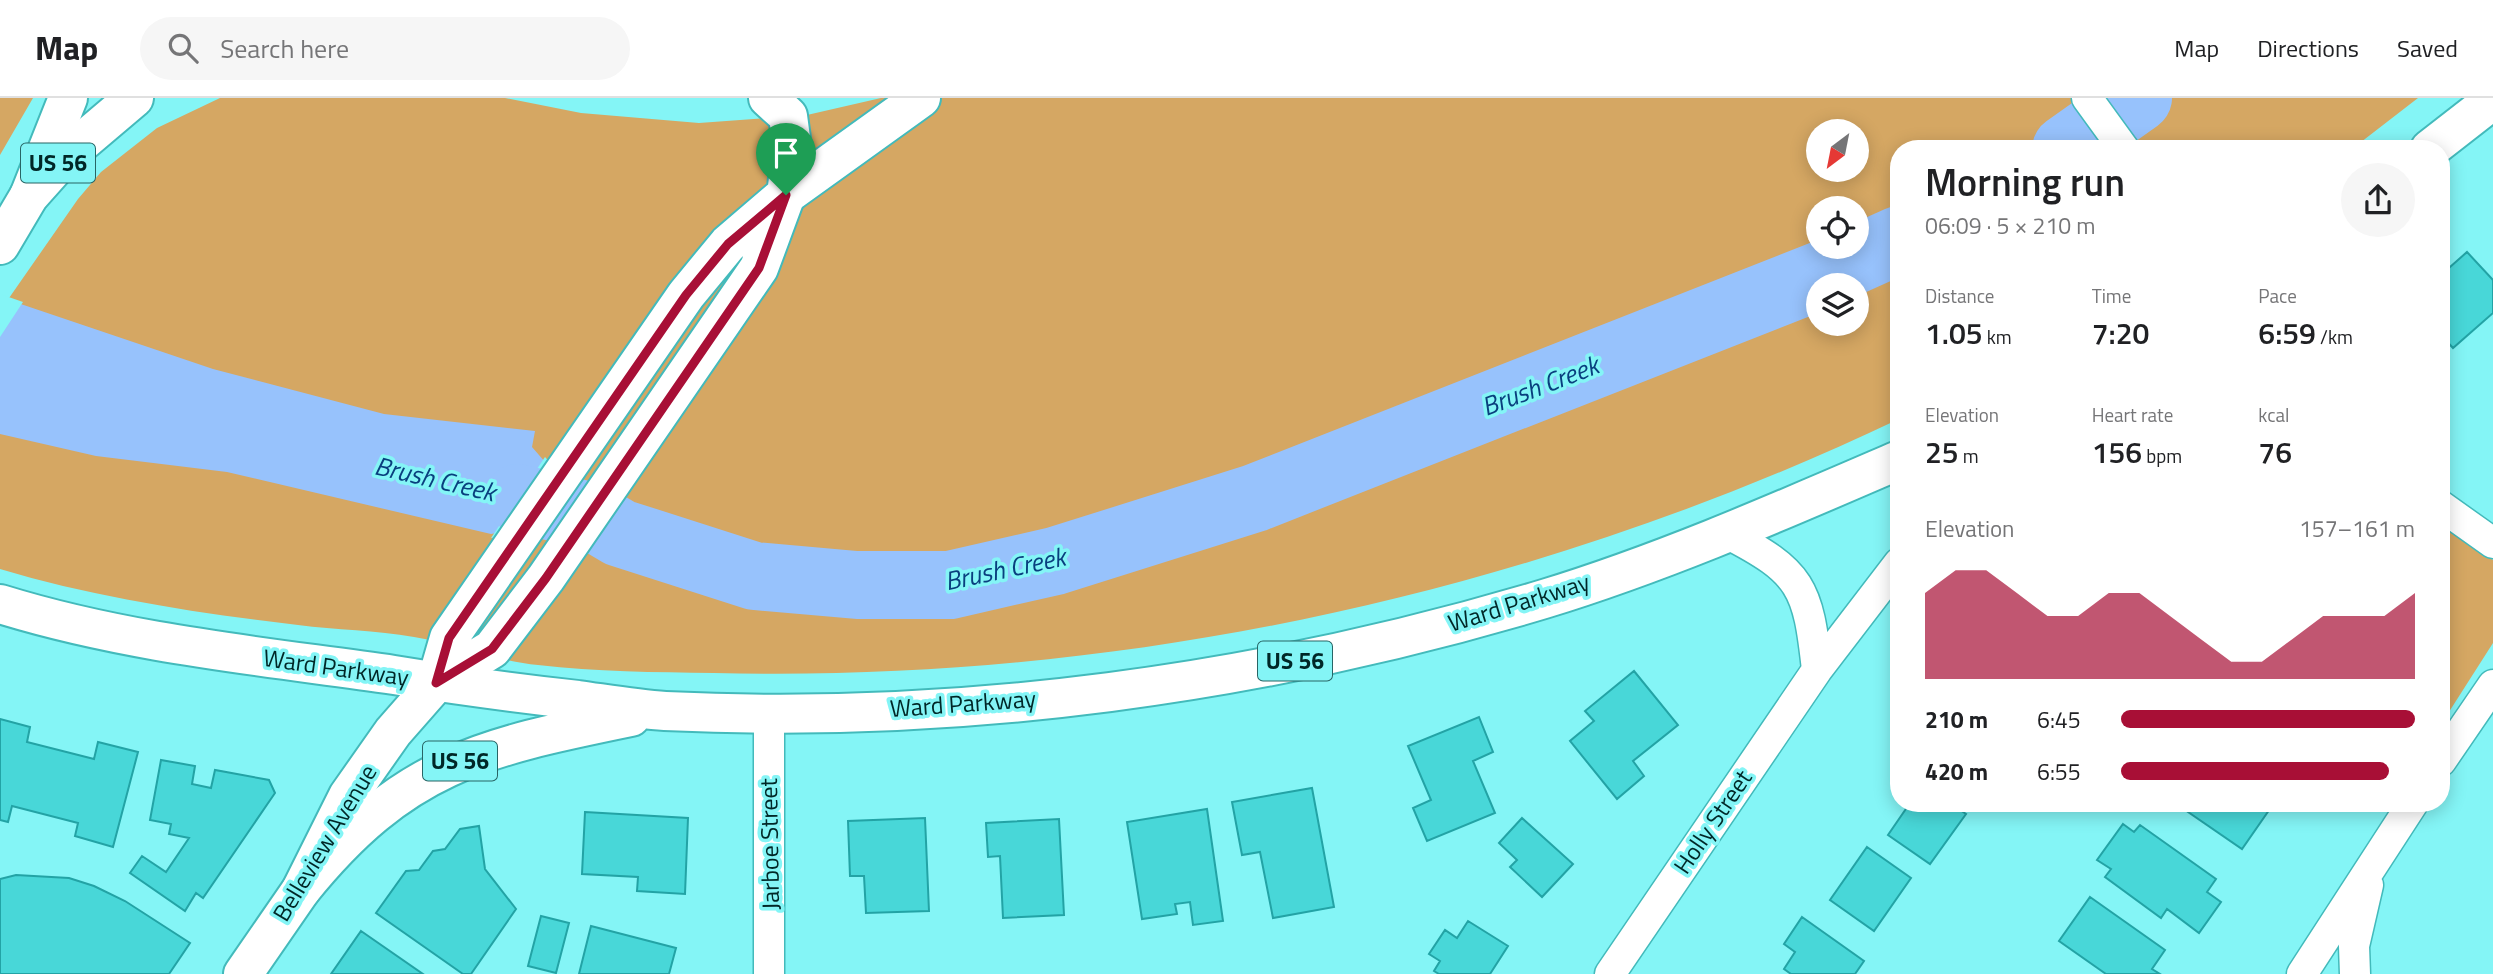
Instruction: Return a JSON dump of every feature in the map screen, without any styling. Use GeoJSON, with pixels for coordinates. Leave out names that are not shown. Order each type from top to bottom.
{"type":"FeatureCollection","features":[{"type":"Feature","properties":{"kind":"main road"},"geometry":{"type":"LineString","coordinates":[[29,196],[68,98]]}},
{"type":"Feature","properties":{"kind":"main road","name":"US 56"},"geometry":{"type":"LineString","coordinates":[[0,244],[29,196],[62,159],[134,98]]}},
{"type":"Feature","properties":{"kind":"main road"},"geometry":{"type":"LineString","coordinates":[[436,683],[492,649],[546,578],[759,268],[786,195],[792,146],[788,116],[768,98]]}},
{"type":"Feature","properties":{"kind":"main road"},"geometry":{"type":"LineString","coordinates":[[436,683],[449,638],[686,295],[719,255],[786,195],[921,98]]}},
{"type":"Feature","properties":{"kind":"main road"},"geometry":{"type":"LineString","coordinates":[[2442,140],[2493,100]]}},
{"type":"Feature","properties":{"kind":"main road","name":"Ward Parkway"},"geometry":{"type":"LineString","coordinates":[[0,604],[159,643],[436,683],[660,711],[769,713],[948,708],[1145,687],[1343,652],[1546,598],[1726,533],[1890,464]]}},
{"type":"Feature","properties":{"kind":"main road","name":"Belleview Avenue"},"geometry":{"type":"LineString","coordinates":[[243,974],[301,890],[348,796],[393,732],[436,683]]}},
{"type":"Feature","properties":{"kind":"main road","name":"US 56"},"geometry":{"type":"LineString","coordinates":[[301,890],[334,849],[361,823],[401,791],[425,777],[456,762],[521,741],[660,711]]}},
{"type":"Feature","properties":{"kind":"street"},"geometry":{"type":"LineString","coordinates":[[2087,98],[2117,140]]}},
{"type":"Feature","properties":{"kind":"street"},"geometry":{"type":"LineString","coordinates":[[2450,512],[2493,542]]}},
{"type":"Feature","properties":{"kind":"street"},"geometry":{"type":"LineString","coordinates":[[1726,533],[1769,555],[1795,580],[1811,613],[1816,670]]}},
{"type":"Feature","properties":{"kind":"street","name":"Holly Street"},"geometry":{"type":"LineString","coordinates":[[1610,974],[1816,670],[1890,575]]}},
{"type":"Feature","properties":{"kind":"street"},"geometry":{"type":"LineString","coordinates":[[2450,748],[2493,685]]}},
{"type":"Feature","properties":{"kind":"street","name":"Jarboe Street"},"geometry":{"type":"LineString","coordinates":[[769,713],[769,974]]}},
{"type":"Feature","properties":{"kind":"street"},"geometry":{"type":"LineString","coordinates":[[2354,974],[2354,946],[2374,860],[2389,812]]}},
{"type":"Feature","properties":{"kind":"street"},"geometry":{"type":"LineString","coordinates":[[2302,974],[2407,812]]}},
{"type":"Feature","properties":{"kind":"shaded area"},"geometry":{"type":"Polygon","coordinates":[[[0,98],[33,98],[0,155],[0,98]]]}},
{"type":"Feature","properties":{"kind":"shaded area"},"geometry":{"type":"Polygon","coordinates":[[[220,98],[505,98],[581,113],[699,123],[807,115],[881,98],[2418,98],[2364,140],[1890,140],[1890,423],[1759,481],[1616,534],[1470,579],[1322,615],[1171,643],[1019,662],[867,672],[648,672],[538,665],[400,635],[312,627],[185,610],[73,588],[0,569],[0,311],[78,199],[101,172],[157,128],[220,98]]]}},
{"type":"Feature","properties":{"kind":"shaded area"},"geometry":{"type":"Polygon","coordinates":[[[2450,531],[2493,560],[2493,643],[2450,710],[2450,531]]]}},
{"type":"Feature","properties":{"kind":"water"},"geometry":{"type":"Polygon","coordinates":[[[0,297],[213,369],[384,414],[535,431],[532,447],[593,517],[491,534],[227,472],[96,456],[0,434],[0,297]]]}},
{"type":"Feature","properties":{"kind":"pier"},"geometry":{"type":"Polygon","coordinates":[[[0,294],[23,302],[0,337],[0,294]]]}},
{"type":"Feature","properties":{"kind":"pier"},"geometry":{"type":"Polygon","coordinates":[[[545,457],[596,514],[594,520],[491,538],[545,457]]]}},
{"type":"Feature","properties":{"kind":"building"},"geometry":{"type":"Polygon","coordinates":[[[2467,252],[2493,280],[2493,313],[2453,348],[2450,345],[2450,267],[2467,252]]]}},
{"type":"Feature","properties":{"kind":"building"},"geometry":{"type":"Polygon","coordinates":[[[1634,671],[1678,725],[1633,761],[1644,776],[1617,799],[1570,741],[1594,721],[1585,711],[1634,671]]]}},
{"type":"Feature","properties":{"kind":"building"},"geometry":{"type":"Polygon","coordinates":[[[1479,717],[1493,752],[1473,761],[1495,813],[1427,841],[1413,808],[1431,800],[1408,746],[1479,717]]]}},
{"type":"Feature","properties":{"kind":"building"},"geometry":{"type":"Polygon","coordinates":[[[0,719],[30,727],[27,742],[94,759],[98,742],[138,752],[113,847],[75,836],[78,823],[12,806],[8,822],[0,820],[0,719]]]}},
{"type":"Feature","properties":{"kind":"building"},"geometry":{"type":"Polygon","coordinates":[[[161,760],[195,766],[192,784],[211,788],[215,770],[269,780],[275,793],[203,898],[196,893],[185,911],[130,873],[142,856],[166,872],[189,838],[169,834],[171,824],[150,820],[161,760]]]}},
{"type":"Feature","properties":{"kind":"building"},"geometry":{"type":"Polygon","coordinates":[[[1312,788],[1334,907],[1273,918],[1260,852],[1242,855],[1232,802],[1312,788]]]}},
{"type":"Feature","properties":{"kind":"building"},"geometry":{"type":"Polygon","coordinates":[[[1207,809],[1223,921],[1193,925],[1190,902],[1175,904],[1177,914],[1142,919],[1127,822],[1207,809]]]}},
{"type":"Feature","properties":{"kind":"building"},"geometry":{"type":"Polygon","coordinates":[[[585,812],[688,818],[685,894],[637,891],[638,877],[582,874],[585,812]]]}},
{"type":"Feature","properties":{"kind":"building"},"geometry":{"type":"Polygon","coordinates":[[[1904,812],[1966,814],[1930,864],[1888,835],[1904,812]]]}},
{"type":"Feature","properties":{"kind":"building"},"geometry":{"type":"Polygon","coordinates":[[[2188,812],[2268,812],[2242,849],[2188,812]]]}},
{"type":"Feature","properties":{"kind":"building"},"geometry":{"type":"Polygon","coordinates":[[[925,818],[929,911],[866,913],[864,876],[850,876],[848,821],[925,818]]]}},
{"type":"Feature","properties":{"kind":"building"},"geometry":{"type":"Polygon","coordinates":[[[1522,818],[1573,864],[1542,897],[1510,867],[1517,860],[1499,843],[1522,818]]]}},
{"type":"Feature","properties":{"kind":"building"},"geometry":{"type":"Polygon","coordinates":[[[1059,819],[1064,915],[1003,918],[1000,856],[988,857],[986,823],[1059,819]]]}},
{"type":"Feature","properties":{"kind":"building"},"geometry":{"type":"Polygon","coordinates":[[[2123,824],[2134,832],[2140,825],[2216,879],[2207,892],[2221,902],[2199,933],[2167,909],[2161,918],[2105,877],[2111,869],[2097,860],[2123,824]]]}},
{"type":"Feature","properties":{"kind":"building"},"geometry":{"type":"Polygon","coordinates":[[[479,826],[485,869],[516,909],[471,974],[463,974],[376,913],[406,871],[419,870],[433,851],[445,849],[460,829],[479,826]]]}},
{"type":"Feature","properties":{"kind":"building"},"geometry":{"type":"Polygon","coordinates":[[[1867,847],[1911,878],[1874,931],[1830,900],[1867,847]]]}},
{"type":"Feature","properties":{"kind":"building"},"geometry":{"type":"Polygon","coordinates":[[[16,875],[69,878],[94,886],[125,901],[190,943],[169,974],[0,974],[0,879],[16,875]]]}},
{"type":"Feature","properties":{"kind":"building"},"geometry":{"type":"Polygon","coordinates":[[[2090,897],[2165,950],[2152,969],[2160,974],[2106,974],[2059,941],[2090,897]]]}},
{"type":"Feature","properties":{"kind":"building"},"geometry":{"type":"Polygon","coordinates":[[[541,916],[569,923],[556,973],[528,966],[541,916]]]}},
{"type":"Feature","properties":{"kind":"building"},"geometry":{"type":"Polygon","coordinates":[[[1802,917],[1864,961],[1855,974],[1791,974],[1784,969],[1795,952],[1784,944],[1802,917]]]}},
{"type":"Feature","properties":{"kind":"building"},"geometry":{"type":"Polygon","coordinates":[[[1468,921],[1508,946],[1490,974],[1439,974],[1434,971],[1440,961],[1429,954],[1445,930],[1457,938],[1468,921]]]}},
{"type":"Feature","properties":{"kind":"building"},"geometry":{"type":"Polygon","coordinates":[[[591,926],[676,948],[669,974],[579,974],[591,926]]]}},
{"type":"Feature","properties":{"kind":"building"},"geometry":{"type":"Polygon","coordinates":[[[361,931],[423,974],[331,974],[361,931]]]}},
{"type":"Feature","properties":{"kind":"waterway","name":"Brush Creek"},"geometry":{"type":"LineString","coordinates":[[2079,140],[2138,98]]}},
{"type":"Feature","properties":{"kind":"waterway","name":"Brush Creek"},"geometry":{"type":"LineString","coordinates":[[518,498],[593,517],[620,533],[754,576],[857,585],[950,585],[1055,561],[1255,498],[1819,276],[1890,244]]}},
{"type":"Feature","properties":{"kind":"route"},"geometry":{"type":"LineString","coordinates":[[786,195],[759,268],[546,578],[492,649],[436,683],[449,638],[686,295],[728,244],[786,195]]}}]}
